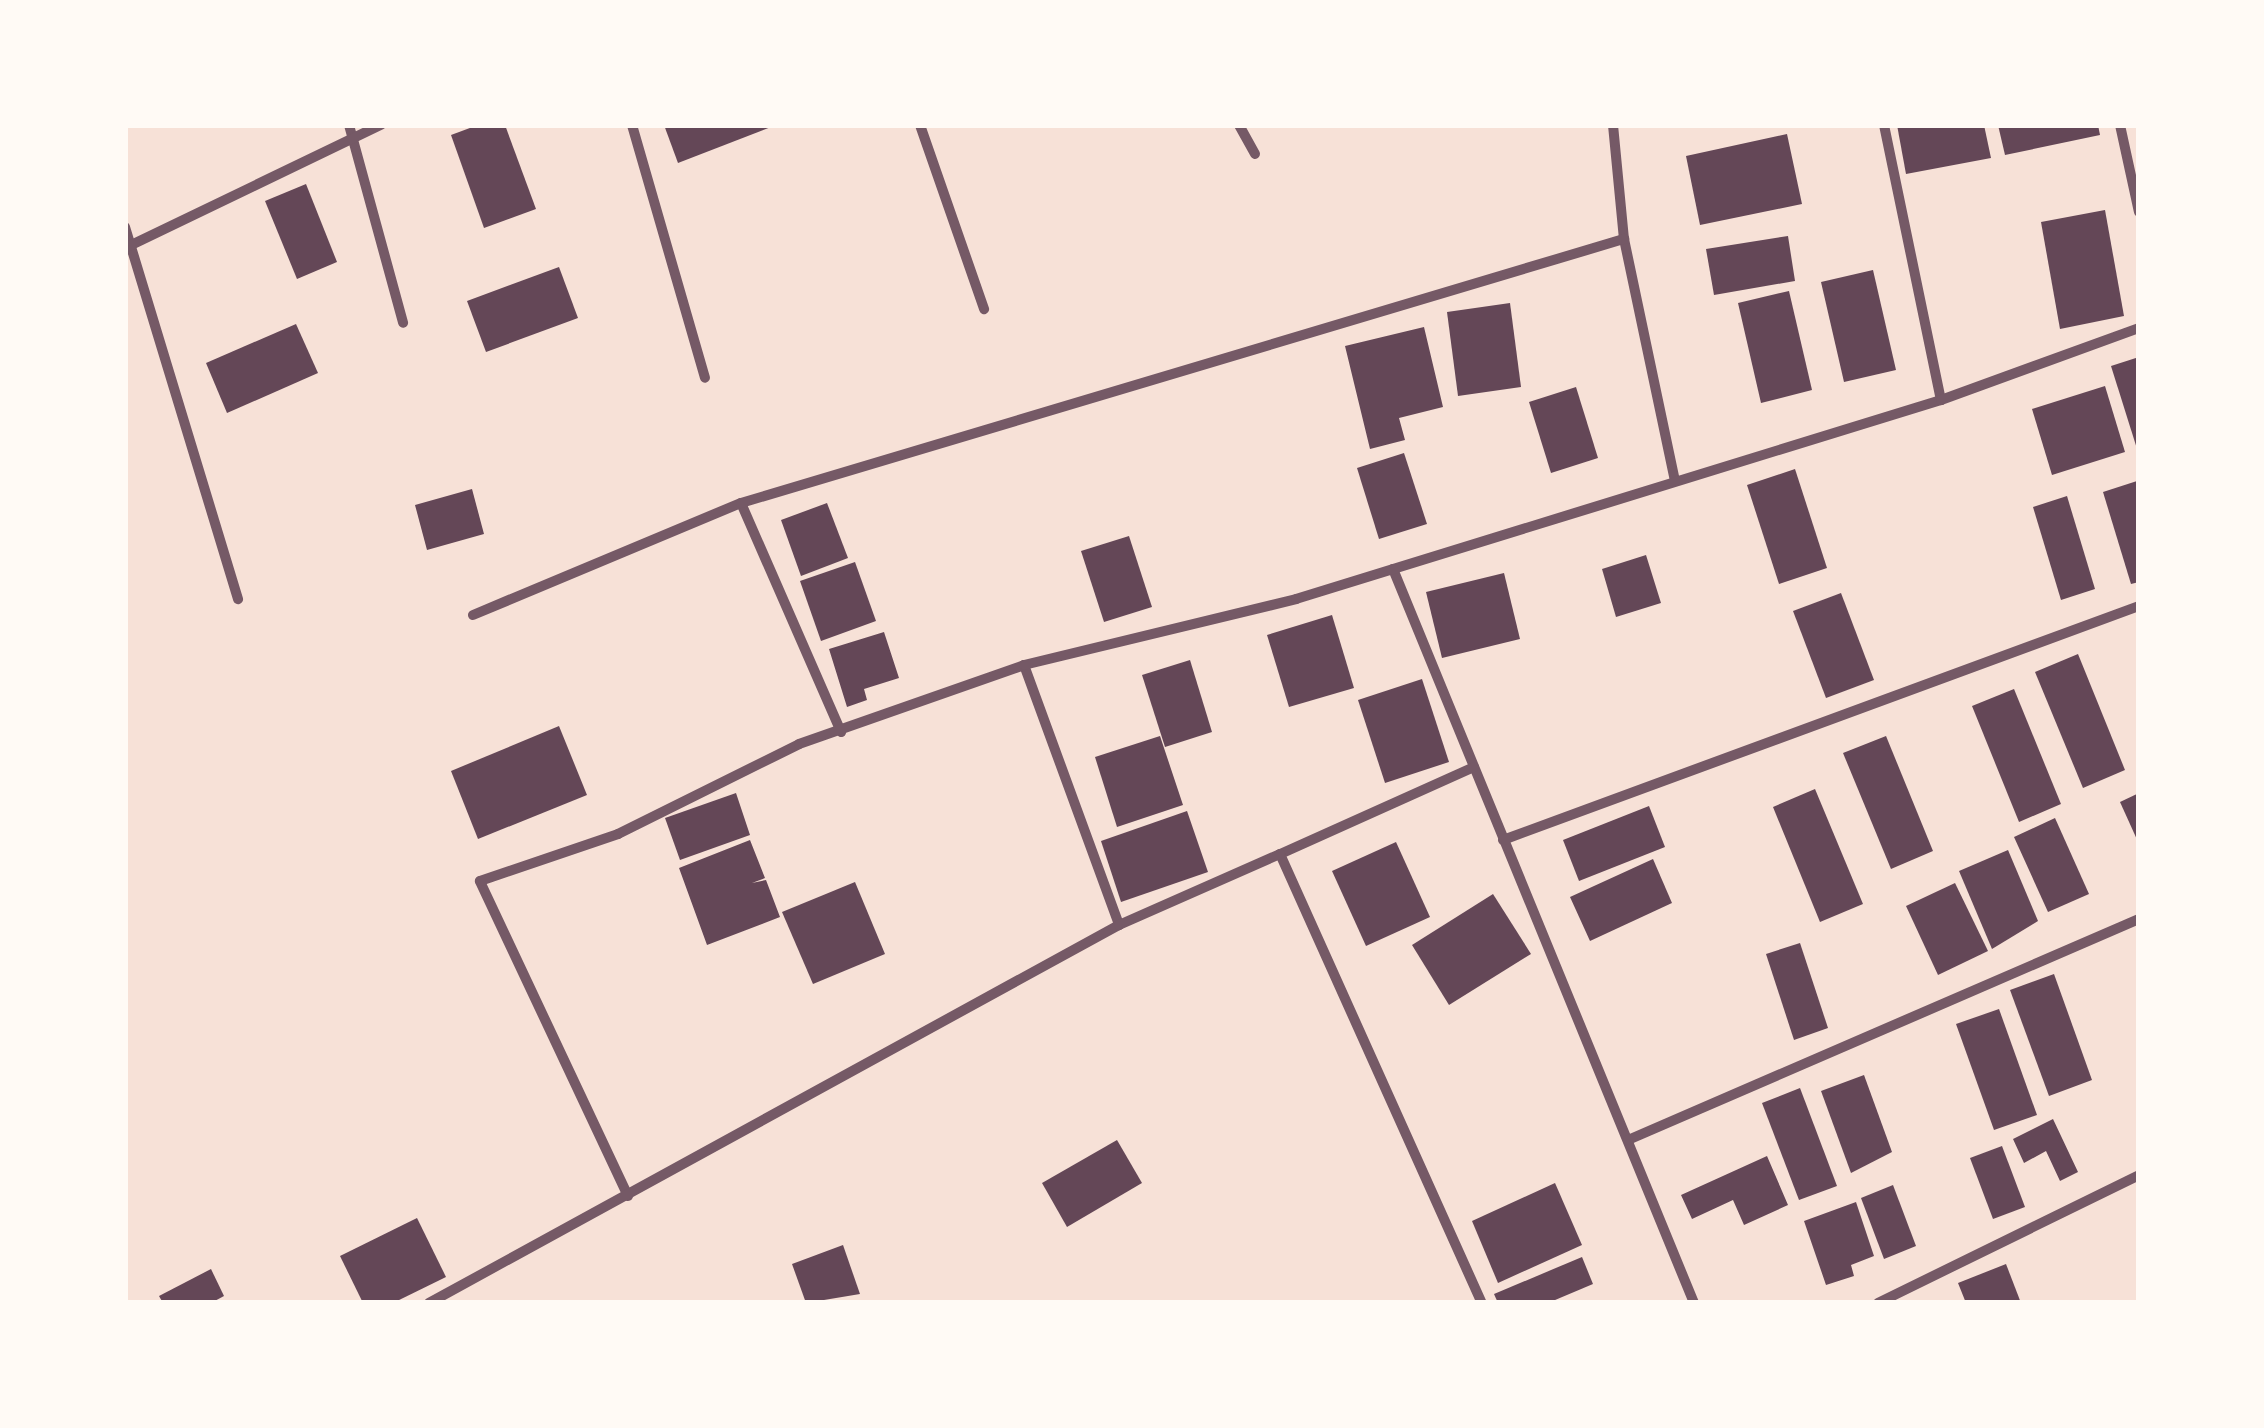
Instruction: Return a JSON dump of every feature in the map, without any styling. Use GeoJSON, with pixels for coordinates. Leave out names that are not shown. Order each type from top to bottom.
{"type":"FeatureCollection","features":[{"type":"Feature","properties":{"kind":"street"},"geometry":{"type":"LineString","coordinates":[[129,247],[352,130],[381,125]]}},
{"type":"Feature","properties":{"kind":"street"},"geometry":{"type":"LineString","coordinates":[[632,125],[704,378]]}},
{"type":"Feature","properties":{"kind":"street"},"geometry":{"type":"LineString","coordinates":[[920,125],[984,310]]}},
{"type":"Feature","properties":{"kind":"street"},"geometry":{"type":"LineString","coordinates":[[1240,125],[1256,154]]}},
{"type":"Feature","properties":{"kind":"street"},"geometry":{"type":"LineString","coordinates":[[1613,125],[1624,239],[1675,480]]}},
{"type":"Feature","properties":{"kind":"street"},"geometry":{"type":"LineString","coordinates":[[1884,125],[1941,400]]}},
{"type":"Feature","properties":{"kind":"street"},"geometry":{"type":"LineString","coordinates":[[2120,125],[2139,212]]}},
{"type":"Feature","properties":{"kind":"street"},"geometry":{"type":"LineString","coordinates":[[352,130],[402,323]]}},
{"type":"Feature","properties":{"kind":"street"},"geometry":{"type":"LineString","coordinates":[[125,227],[238,599]]}},
{"type":"Feature","properties":{"kind":"street"},"geometry":{"type":"LineString","coordinates":[[473,615],[742,503],[1624,239]]}},
{"type":"Feature","properties":{"kind":"street"},"geometry":{"type":"LineString","coordinates":[[628,1196],[480,881],[618,834],[799,744],[1024,665],[1393,569],[1941,400],[2139,328]]}},
{"type":"Feature","properties":{"kind":"street"},"geometry":{"type":"LineString","coordinates":[[742,503],[841,732]]}},
{"type":"Feature","properties":{"kind":"street"},"geometry":{"type":"LineString","coordinates":[[1393,569],[1694,1303]]}},
{"type":"Feature","properties":{"kind":"street"},"geometry":{"type":"LineString","coordinates":[[1503,840],[2139,606]]}},
{"type":"Feature","properties":{"kind":"street"},"geometry":{"type":"LineString","coordinates":[[1024,665],[1118,925]]}},
{"type":"Feature","properties":{"kind":"street"},"geometry":{"type":"LineString","coordinates":[[429,1303],[1118,925],[1474,766]]}},
{"type":"Feature","properties":{"kind":"street"},"geometry":{"type":"LineString","coordinates":[[1280,854],[1482,1303]]}},
{"type":"Feature","properties":{"kind":"street"},"geometry":{"type":"LineString","coordinates":[[1628,1140],[2139,920]]}},
{"type":"Feature","properties":{"kind":"street"},"geometry":{"type":"LineString","coordinates":[[1878,1303],[2139,1175]]}},
{"type":"Feature","properties":{"kind":"building"},"geometry":{"type":"Polygon","coordinates":[[[478,125],[505,125],[536,209],[484,228],[451,135],[478,125]]]}},
{"type":"Feature","properties":{"kind":"building"},"geometry":{"type":"Polygon","coordinates":[[[664,125],[776,125],[678,163],[664,125]]]}},
{"type":"Feature","properties":{"kind":"building"},"geometry":{"type":"Polygon","coordinates":[[[1897,125],[1984,125],[1991,158],[1906,174],[1897,125]]]}},
{"type":"Feature","properties":{"kind":"building"},"geometry":{"type":"Polygon","coordinates":[[[1998,125],[2098,125],[2100,135],[2005,155],[1998,125]]]}},
{"type":"Feature","properties":{"kind":"building"},"geometry":{"type":"Polygon","coordinates":[[[1787,134],[1802,204],[1700,225],[1686,156],[1787,134]]]}},
{"type":"Feature","properties":{"kind":"building"},"geometry":{"type":"Polygon","coordinates":[[[306,184],[337,262],[297,279],[265,201],[306,184]]]}},
{"type":"Feature","properties":{"kind":"building"},"geometry":{"type":"Polygon","coordinates":[[[2105,210],[2124,316],[2060,329],[2041,222],[2105,210]]]}},
{"type":"Feature","properties":{"kind":"building"},"geometry":{"type":"Polygon","coordinates":[[[1788,236],[1795,281],[1714,295],[1706,249],[1788,236]]]}},
{"type":"Feature","properties":{"kind":"building"},"geometry":{"type":"Polygon","coordinates":[[[559,267],[578,318],[486,352],[467,301],[559,267]]]}},
{"type":"Feature","properties":{"kind":"building"},"geometry":{"type":"Polygon","coordinates":[[[1873,270],[1896,370],[1844,382],[1821,282],[1873,270]]]}},
{"type":"Feature","properties":{"kind":"building"},"geometry":{"type":"Polygon","coordinates":[[[1789,291],[1812,390],[1761,403],[1738,303],[1789,291]]]}},
{"type":"Feature","properties":{"kind":"building"},"geometry":{"type":"Polygon","coordinates":[[[1510,303],[1521,387],[1458,396],[1447,312],[1510,303]]]}},
{"type":"Feature","properties":{"kind":"building"},"geometry":{"type":"Polygon","coordinates":[[[296,324],[318,373],[227,413],[206,363],[296,324]]]}},
{"type":"Feature","properties":{"kind":"building"},"geometry":{"type":"Polygon","coordinates":[[[1424,327],[1443,407],[1399,418],[1405,440],[1370,449],[1345,346],[1424,327]]]}},
{"type":"Feature","properties":{"kind":"building"},"geometry":{"type":"Polygon","coordinates":[[[2139,357],[2139,452],[2138,452],[2111,366],[2139,357]]]}},
{"type":"Feature","properties":{"kind":"building"},"geometry":{"type":"Polygon","coordinates":[[[2105,386],[2125,452],[2052,475],[2032,409],[2105,386]]]}},
{"type":"Feature","properties":{"kind":"building"},"geometry":{"type":"Polygon","coordinates":[[[1576,387],[1598,458],[1551,473],[1529,402],[1576,387]]]}},
{"type":"Feature","properties":{"kind":"building"},"geometry":{"type":"Polygon","coordinates":[[[1404,453],[1427,524],[1379,539],[1357,468],[1404,453]]]}},
{"type":"Feature","properties":{"kind":"building"},"geometry":{"type":"Polygon","coordinates":[[[1795,469],[1827,568],[1779,584],[1747,485],[1795,469]]]}},
{"type":"Feature","properties":{"kind":"building"},"geometry":{"type":"Polygon","coordinates":[[[2137,481],[2139,582],[2131,584],[2103,492],[2137,481]]]}},
{"type":"Feature","properties":{"kind":"building"},"geometry":{"type":"Polygon","coordinates":[[[472,489],[484,534],[427,550],[415,505],[472,489]]]}},
{"type":"Feature","properties":{"kind":"building"},"geometry":{"type":"Polygon","coordinates":[[[2067,496],[2095,589],[2061,600],[2033,507],[2067,496]]]}},
{"type":"Feature","properties":{"kind":"building"},"geometry":{"type":"Polygon","coordinates":[[[827,503],[848,558],[801,576],[781,520],[827,503]]]}},
{"type":"Feature","properties":{"kind":"building"},"geometry":{"type":"Polygon","coordinates":[[[1129,536],[1152,607],[1104,622],[1081,551],[1129,536]]]}},
{"type":"Feature","properties":{"kind":"building"},"geometry":{"type":"Polygon","coordinates":[[[1646,555],[1661,603],[1616,617],[1602,569],[1646,555]]]}},
{"type":"Feature","properties":{"kind":"building"},"geometry":{"type":"Polygon","coordinates":[[[855,562],[876,621],[821,641],[800,581],[855,562]]]}},
{"type":"Feature","properties":{"kind":"building"},"geometry":{"type":"Polygon","coordinates":[[[1504,573],[1520,639],[1442,658],[1426,592],[1504,573]]]}},
{"type":"Feature","properties":{"kind":"building"},"geometry":{"type":"Polygon","coordinates":[[[1841,593],[1874,680],[1826,698],[1793,611],[1841,593]]]}},
{"type":"Feature","properties":{"kind":"building"},"geometry":{"type":"Polygon","coordinates":[[[1332,615],[1354,688],[1289,707],[1267,635],[1332,615]]]}},
{"type":"Feature","properties":{"kind":"building"},"geometry":{"type":"Polygon","coordinates":[[[884,632],[899,678],[864,689],[867,700],[847,707],[829,649],[884,632]]]}},
{"type":"Feature","properties":{"kind":"building"},"geometry":{"type":"Polygon","coordinates":[[[2078,654],[2125,770],[2083,788],[2035,672],[2078,654]]]}},
{"type":"Feature","properties":{"kind":"building"},"geometry":{"type":"Polygon","coordinates":[[[1190,660],[1212,732],[1165,747],[1142,675],[1190,660]]]}},
{"type":"Feature","properties":{"kind":"building"},"geometry":{"type":"Polygon","coordinates":[[[1422,679],[1449,762],[1385,783],[1358,700],[1422,679]]]}},
{"type":"Feature","properties":{"kind":"building"},"geometry":{"type":"Polygon","coordinates":[[[2014,689],[2061,804],[2019,822],[1972,706],[2014,689]]]}},
{"type":"Feature","properties":{"kind":"building"},"geometry":{"type":"Polygon","coordinates":[[[559,726],[587,795],[478,839],[451,771],[559,726]]]}},
{"type":"Feature","properties":{"kind":"building"},"geometry":{"type":"Polygon","coordinates":[[[1160,736],[1183,805],[1117,827],[1095,757],[1160,736]]]}},
{"type":"Feature","properties":{"kind":"building"},"geometry":{"type":"Polygon","coordinates":[[[1886,736],[1933,851],[1891,869],[1843,753],[1886,736]]]}},
{"type":"Feature","properties":{"kind":"building"},"geometry":{"type":"Polygon","coordinates":[[[1815,789],[1863,904],[1820,922],[1773,807],[1815,789]]]}},
{"type":"Feature","properties":{"kind":"building"},"geometry":{"type":"Polygon","coordinates":[[[736,793],[750,835],[680,860],[665,818],[736,793]]]}},
{"type":"Feature","properties":{"kind":"building"},"geometry":{"type":"Polygon","coordinates":[[[2139,793],[2139,844],[2120,802],[2139,793]]]}},
{"type":"Feature","properties":{"kind":"building"},"geometry":{"type":"Polygon","coordinates":[[[1649,806],[1665,847],[1579,881],[1563,840],[1649,806]]]}},
{"type":"Feature","properties":{"kind":"building"},"geometry":{"type":"Polygon","coordinates":[[[1187,811],[1208,872],[1121,902],[1101,841],[1187,811]]]}},
{"type":"Feature","properties":{"kind":"building"},"geometry":{"type":"Polygon","coordinates":[[[2055,818],[2089,894],[2048,912],[2014,837],[2055,818]]]}},
{"type":"Feature","properties":{"kind":"building"},"geometry":{"type":"Polygon","coordinates":[[[750,840],[765,878],[752,883],[766,880],[780,917],[707,945],[679,868],[750,840]]]}},
{"type":"Feature","properties":{"kind":"building"},"geometry":{"type":"Polygon","coordinates":[[[1396,842],[1430,917],[1366,946],[1332,871],[1396,842]]]}},
{"type":"Feature","properties":{"kind":"building"},"geometry":{"type":"Polygon","coordinates":[[[2008,850],[2038,921],[1992,949],[1959,871],[2008,850]]]}},
{"type":"Feature","properties":{"kind":"building"},"geometry":{"type":"Polygon","coordinates":[[[1653,859],[1672,903],[1590,941],[1570,897],[1653,859]]]}},
{"type":"Feature","properties":{"kind":"building"},"geometry":{"type":"Polygon","coordinates":[[[855,882],[885,954],[813,984],[782,912],[855,882]]]}},
{"type":"Feature","properties":{"kind":"building"},"geometry":{"type":"Polygon","coordinates":[[[1955,883],[1988,951],[1938,975],[1906,906],[1955,883]]]}},
{"type":"Feature","properties":{"kind":"building"},"geometry":{"type":"Polygon","coordinates":[[[1493,894],[1531,954],[1449,1005],[1412,945],[1493,894]]]}},
{"type":"Feature","properties":{"kind":"building"},"geometry":{"type":"Polygon","coordinates":[[[1800,943],[1828,1028],[1794,1040],[1766,954],[1800,943]]]}},
{"type":"Feature","properties":{"kind":"building"},"geometry":{"type":"Polygon","coordinates":[[[2054,974],[2092,1080],[2049,1096],[2010,990],[2054,974]]]}},
{"type":"Feature","properties":{"kind":"building"},"geometry":{"type":"Polygon","coordinates":[[[1999,1009],[2037,1115],[1994,1130],[1956,1024],[1999,1009]]]}},
{"type":"Feature","properties":{"kind":"building"},"geometry":{"type":"Polygon","coordinates":[[[1864,1075],[1892,1152],[1851,1173],[1821,1091],[1864,1075]]]}},
{"type":"Feature","properties":{"kind":"building"},"geometry":{"type":"Polygon","coordinates":[[[1800,1088],[1837,1186],[1799,1200],[1762,1103],[1800,1088]]]}},
{"type":"Feature","properties":{"kind":"building"},"geometry":{"type":"Polygon","coordinates":[[[2053,1119],[2078,1172],[2060,1181],[2046,1151],[2024,1163],[2013,1139],[2053,1119]]]}},
{"type":"Feature","properties":{"kind":"building"},"geometry":{"type":"Polygon","coordinates":[[[1117,1140],[1142,1183],[1067,1227],[1042,1183],[1117,1140]]]}},
{"type":"Feature","properties":{"kind":"building"},"geometry":{"type":"Polygon","coordinates":[[[2002,1146],[2025,1207],[1993,1219],[1970,1158],[2002,1146]]]}},
{"type":"Feature","properties":{"kind":"building"},"geometry":{"type":"Polygon","coordinates":[[[1767,1156],[1788,1205],[1744,1225],[1733,1200],[1692,1219],[1681,1195],[1767,1156]]]}},
{"type":"Feature","properties":{"kind":"building"},"geometry":{"type":"Polygon","coordinates":[[[1555,1183],[1582,1245],[1498,1283],[1472,1221],[1555,1183]]]}},
{"type":"Feature","properties":{"kind":"building"},"geometry":{"type":"Polygon","coordinates":[[[1893,1185],[1916,1246],[1884,1259],[1861,1198],[1893,1185]]]}},
{"type":"Feature","properties":{"kind":"building"},"geometry":{"type":"Polygon","coordinates":[[[1856,1202],[1874,1256],[1851,1265],[1854,1276],[1826,1285],[1804,1221],[1856,1202]]]}},
{"type":"Feature","properties":{"kind":"building"},"geometry":{"type":"Polygon","coordinates":[[[417,1218],[446,1277],[393,1303],[363,1303],[340,1256],[417,1218]]]}},
{"type":"Feature","properties":{"kind":"building"},"geometry":{"type":"Polygon","coordinates":[[[843,1245],[860,1294],[806,1303],[792,1264],[843,1245]]]}},
{"type":"Feature","properties":{"kind":"building"},"geometry":{"type":"Polygon","coordinates":[[[1582,1257],[1593,1284],[1548,1303],[1498,1303],[1494,1294],[1582,1257]]]}},
{"type":"Feature","properties":{"kind":"building"},"geometry":{"type":"Polygon","coordinates":[[[2006,1264],[2021,1303],[1966,1303],[1958,1283],[2006,1264]]]}},
{"type":"Feature","properties":{"kind":"building"},"geometry":{"type":"Polygon","coordinates":[[[211,1269],[224,1296],[211,1303],[163,1303],[159,1296],[211,1269]]]}}]}
